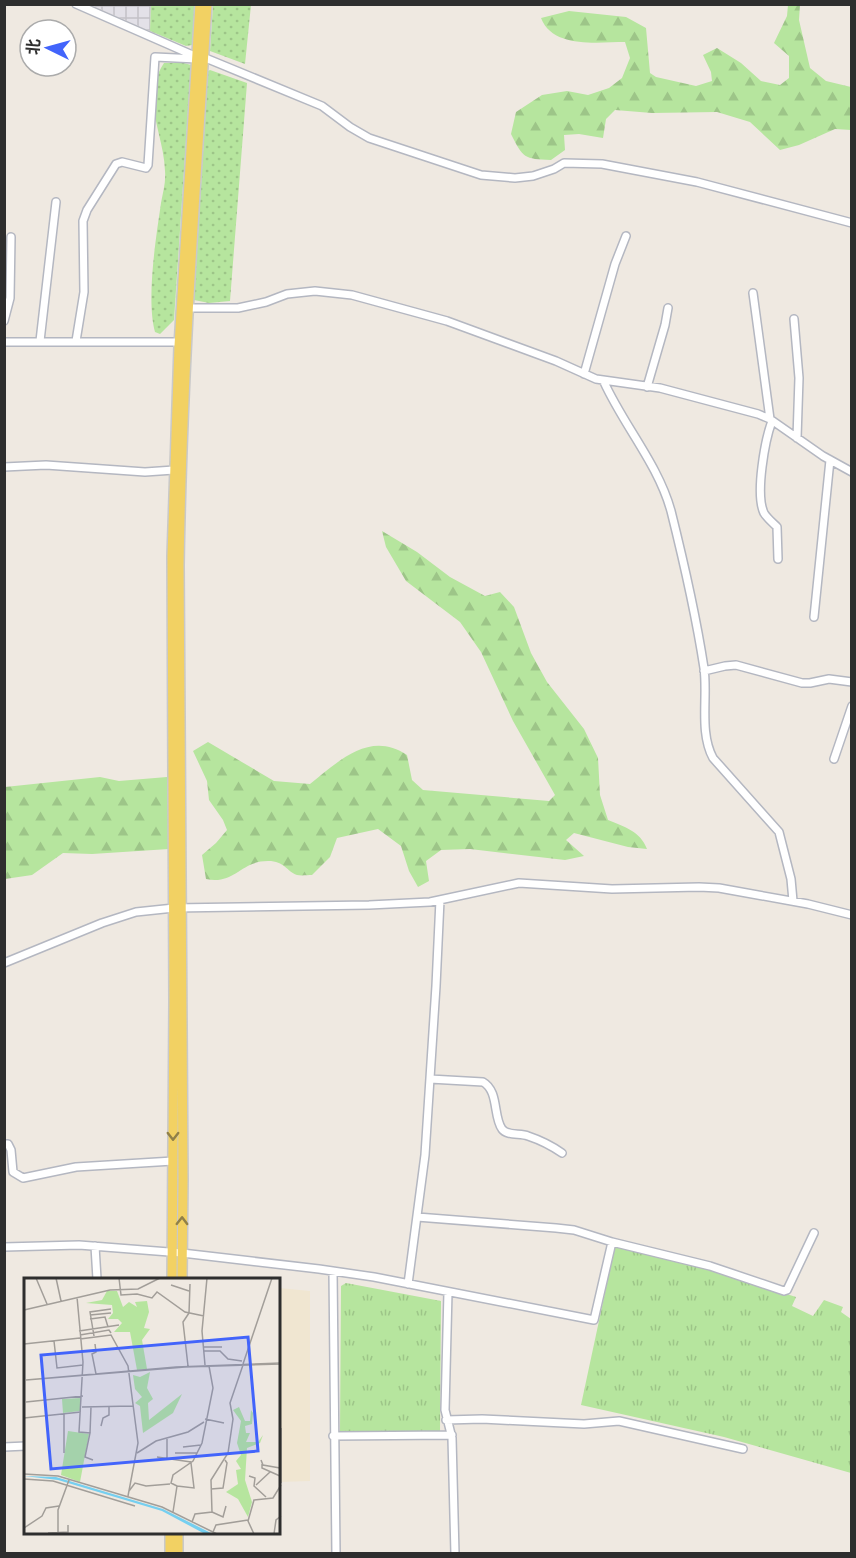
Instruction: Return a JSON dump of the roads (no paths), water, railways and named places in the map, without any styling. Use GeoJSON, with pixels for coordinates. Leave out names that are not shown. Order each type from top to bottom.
{"type":"FeatureCollection","features":[{"type":"Feature","properties":{"kind":"main road"},"geometry":{"type":"LineString","coordinates":[[172,1278],[177,1253],[179,566],[200,4]]}},
{"type":"Feature","properties":{"kind":"main road"},"geometry":{"type":"LineString","coordinates":[[182,1278],[177,1253],[173,1161],[178,908],[172,567],[179,342],[199,58],[207,4]]}},
{"type":"Feature","properties":{"kind":"main road"},"geometry":{"type":"LineString","coordinates":[[170,1534],[170,1554]]}},
{"type":"Feature","properties":{"kind":"main road"},"geometry":{"type":"LineString","coordinates":[[178,1534],[178,1554]]}},
{"type":"Feature","properties":{"kind":"street"},"geometry":{"type":"LineString","coordinates":[[76,4],[199,58],[322,106],[369,138],[481,175],[515,178],[533,176],[564,163],[602,164],[697,182],[852,223]]}},
{"type":"Feature","properties":{"kind":"street"},"geometry":{"type":"LineString","coordinates":[[76,341],[84,292],[83,221],[87,210],[116,164],[122,162],[146,168],[148,165],[155,57],[199,58]]}},
{"type":"Feature","properties":{"kind":"street"},"geometry":{"type":"LineString","coordinates":[[40,341],[56,202]]}},
{"type":"Feature","properties":{"kind":"street"},"geometry":{"type":"LineString","coordinates":[[584,374],[615,264],[626,236]]}},
{"type":"Feature","properties":{"kind":"street"},"geometry":{"type":"LineString","coordinates":[[4,321],[10,298],[11,237]]}},
{"type":"Feature","properties":{"kind":"street"},"geometry":{"type":"LineString","coordinates":[[188,308],[238,308],[266,302],[287,294],[315,291],[352,295],[447,321],[546,357],[604,382],[681,393],[771,420],[852,472]]}},
{"type":"Feature","properties":{"kind":"street"},"geometry":{"type":"LineString","coordinates":[[753,293],[771,420],[764,447],[762,495],[765,515],[777,527],[778,559]]}},
{"type":"Feature","properties":{"kind":"street"},"geometry":{"type":"LineString","coordinates":[[647,387],[668,308]]}},
{"type":"Feature","properties":{"kind":"street"},"geometry":{"type":"LineString","coordinates":[[794,319],[799,378],[797,438]]}},
{"type":"Feature","properties":{"kind":"street"},"geometry":{"type":"LineString","coordinates":[[4,342],[179,342]]}},
{"type":"Feature","properties":{"kind":"street"},"geometry":{"type":"LineString","coordinates":[[604,382],[614,404],[649,459],[670,508],[700,646],[710,752],[779,832],[791,879],[793,901]]}},
{"type":"Feature","properties":{"kind":"street"},"geometry":{"type":"LineString","coordinates":[[814,617],[830,460]]}},
{"type":"Feature","properties":{"kind":"street"},"geometry":{"type":"LineString","coordinates":[[4,467],[46,465],[145,472],[174,470]]}},
{"type":"Feature","properties":{"kind":"street"},"geometry":{"type":"LineString","coordinates":[[704,671],[736,666],[802,682],[810,683],[829,679],[852,682]]}},
{"type":"Feature","properties":{"kind":"street"},"geometry":{"type":"LineString","coordinates":[[834,759],[852,706]]}},
{"type":"Feature","properties":{"kind":"street"},"geometry":{"type":"LineString","coordinates":[[4,963],[117,917],[136,912],[178,908],[393,904],[440,900],[506,885],[532,882],[612,889],[699,887],[733,890],[852,915]]}},
{"type":"Feature","properties":{"kind":"street"},"geometry":{"type":"LineString","coordinates":[[408,1284],[425,1155],[440,900]]}},
{"type":"Feature","properties":{"kind":"street"},"geometry":{"type":"LineString","coordinates":[[430,1079],[483,1082],[489,1085],[497,1108],[500,1127],[505,1132],[527,1136],[552,1146],[562,1153]]}},
{"type":"Feature","properties":{"kind":"street"},"geometry":{"type":"LineString","coordinates":[[4,1144],[8,1144],[11,1150],[13,1172],[22,1178],[76,1167],[173,1161]]}},
{"type":"Feature","properties":{"kind":"street"},"geometry":{"type":"LineString","coordinates":[[417,1217],[574,1230],[612,1242],[710,1266],[784,1291],[787,1290],[814,1233]]}},
{"type":"Feature","properties":{"kind":"street"},"geometry":{"type":"LineString","coordinates":[[4,1247],[57,1244],[95,1246],[333,1271],[594,1320],[612,1242]]}},
{"type":"Feature","properties":{"kind":"street"},"geometry":{"type":"LineString","coordinates":[[95,1246],[98,1278]]}},
{"type":"Feature","properties":{"kind":"street"},"geometry":{"type":"LineString","coordinates":[[333,1271],[336,1554]]}},
{"type":"Feature","properties":{"kind":"street"},"geometry":{"type":"LineString","coordinates":[[448,1292],[446,1420],[452,1435],[455,1554]]}},
{"type":"Feature","properties":{"kind":"street"},"geometry":{"type":"LineString","coordinates":[[446,1420],[482,1419],[584,1424],[619,1422],[743,1449]]}},
{"type":"Feature","properties":{"kind":"street"},"geometry":{"type":"LineString","coordinates":[[333,1436],[452,1435]]}},
{"type":"Feature","properties":{"kind":"street"},"geometry":{"type":"LineString","coordinates":[[4,1447],[24,1446]]}}]}
